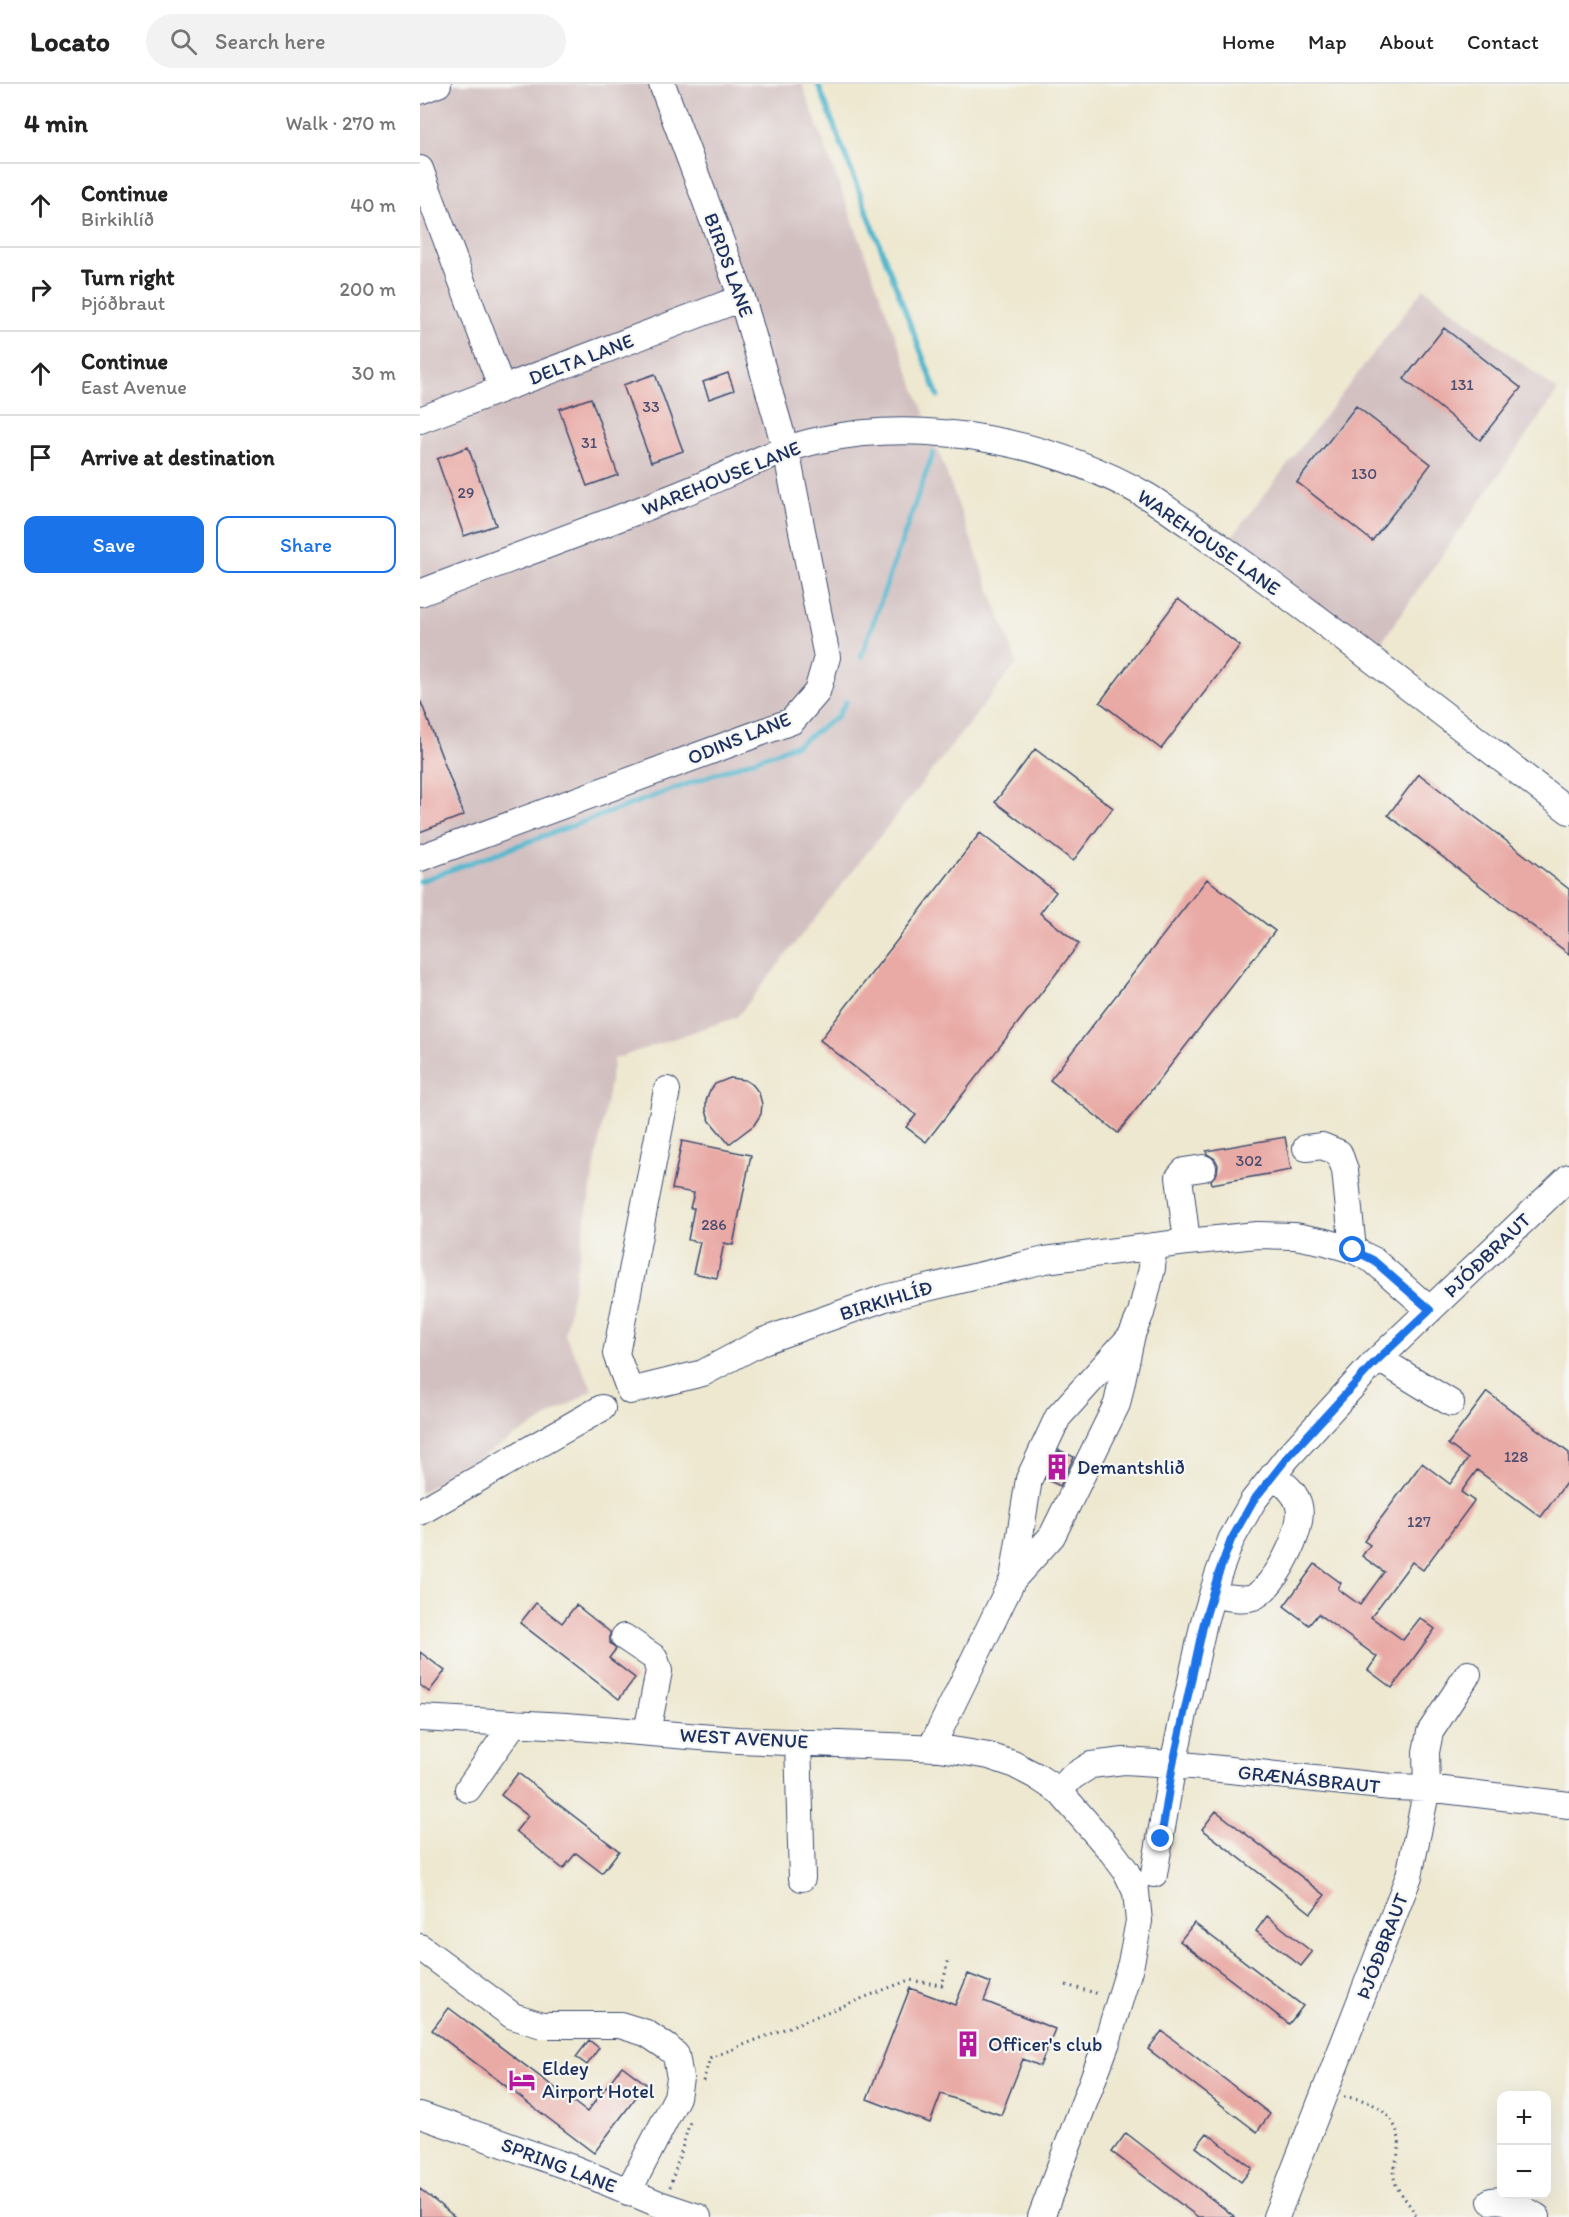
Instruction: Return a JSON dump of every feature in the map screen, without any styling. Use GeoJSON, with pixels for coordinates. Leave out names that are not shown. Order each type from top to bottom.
{"type":"FeatureCollection","features":[{"type":"Feature","properties":{"kind":"street"},"geometry":{"type":"LineString","coordinates":[[420,91],[438,84]]}},
{"type":"Feature","properties":{"kind":"street","name":"BIRDS LANE"},"geometry":{"type":"LineString","coordinates":[[662,84],[742,298],[786,450]]}},
{"type":"Feature","properties":{"kind":"street"},"geometry":{"type":"LineString","coordinates":[[420,169],[502,389]]}},
{"type":"Feature","properties":{"kind":"street","name":"DELTA LANE"},"geometry":{"type":"LineString","coordinates":[[420,420],[742,298]]}},
{"type":"Feature","properties":{"kind":"street","name":"WAREHOUSE LANE"},"geometry":{"type":"LineString","coordinates":[[420,593],[684,493],[786,450],[819,440],[888,430],[924,431],[991,440],[1066,461],[1148,496],[1223,548],[1569,811]]}},
{"type":"Feature","properties":{"kind":"street","name":"ODINS LANE"},"geometry":{"type":"LineString","coordinates":[[420,858],[792,721],[817,692],[827,657],[786,450]]}},
{"type":"Feature","properties":{"kind":"street","name":"BIRKIHLÍÐ"},"geometry":{"type":"LineString","coordinates":[[667,1090],[616,1354],[630,1391],[703,1373],[764,1341],[885,1298],[1045,1260],[1187,1242],[1257,1235],[1295,1236],[1353,1250],[1373,1260],[1430,1310]]}},
{"type":"Feature","properties":{"kind":"street"},"geometry":{"type":"LineString","coordinates":[[1306,1148],[1322,1146],[1339,1153],[1345,1170],[1353,1250]]}},
{"type":"Feature","properties":{"kind":"street"},"geometry":{"type":"LineString","coordinates":[[1187,1242],[1179,1177],[1184,1171],[1203,1168]]}},
{"type":"Feature","properties":{"kind":"street","name":"ÞJÓÐBRAUT"},"geometry":{"type":"LineString","coordinates":[[1155,1874],[1173,1764],[1212,1595],[1231,1540],[1253,1501],[1273,1475],[1378,1359],[1569,1177]]}},
{"type":"Feature","properties":{"kind":"street"},"geometry":{"type":"LineString","coordinates":[[931,1748],[1013,1579],[1052,1536],[1117,1404],[1132,1334],[1141,1313],[1152,1268],[1153,1246]]}},
{"type":"Feature","properties":{"kind":"street"},"geometry":{"type":"LineString","coordinates":[[1013,1579],[1029,1479],[1058,1417],[1132,1334]]}},
{"type":"Feature","properties":{"kind":"street"},"geometry":{"type":"LineString","coordinates":[[1378,1359],[1451,1403]]}},
{"type":"Feature","properties":{"kind":"street"},"geometry":{"type":"LineString","coordinates":[[420,1512],[602,1408]]}},
{"type":"Feature","properties":{"kind":"street"},"geometry":{"type":"LineString","coordinates":[[1212,1595],[1251,1598],[1258,1594],[1267,1587],[1291,1548],[1300,1522],[1300,1508],[1288,1487],[1273,1475]]}},
{"type":"Feature","properties":{"kind":"street"},"geometry":{"type":"LineString","coordinates":[[624,1637],[656,1658],[660,1671],[647,1732]]}},
{"type":"Feature","properties":{"kind":"street","name":"ÞJÓÐBRAUT"},"geometry":{"type":"LineString","coordinates":[[1276,2217],[1409,1876],[1427,1788],[1426,1752],[1430,1732],[1468,1674]]}},
{"type":"Feature","properties":{"kind":"street","name":"WEST AVENUE"},"geometry":{"type":"LineString","coordinates":[[420,1718],[737,1740],[931,1748],[997,1759],[1036,1776],[1059,1791]]}},
{"type":"Feature","properties":{"kind":"street"},"geometry":{"type":"LineString","coordinates":[[468,1789],[514,1723]]}},
{"type":"Feature","properties":{"kind":"street"},"geometry":{"type":"LineString","coordinates":[[798,1742],[802,1878]]}},
{"type":"Feature","properties":{"kind":"street","name":"GRÆNÁSBRAUT"},"geometry":{"type":"LineString","coordinates":[[1059,1791],[1071,1777],[1091,1765],[1124,1761],[1173,1764],[1391,1788],[1427,1788],[1569,1805]]}},
{"type":"Feature","properties":{"kind":"street"},"geometry":{"type":"LineString","coordinates":[[1041,2217],[1107,2042],[1131,1963],[1139,1921],[1136,1892],[1126,1871],[1059,1791]]}},
{"type":"Feature","properties":{"kind":"street"},"geometry":{"type":"LineString","coordinates":[[420,1947],[513,2016],[542,2025],[621,2025],[646,2033],[676,2055],[680,2079],[676,2097],[628,2192]]}},
{"type":"Feature","properties":{"kind":"street","name":"SPRING LANE"},"geometry":{"type":"LineString","coordinates":[[420,2115],[575,2169],[628,2192],[659,2209],[698,2217]]}},
{"type":"Feature","properties":{"kind":"street"},"geometry":{"type":"LineString","coordinates":[[1491,2201],[1500,2199],[1537,2217]]}},
{"type":"Feature","properties":{"kind":"path"},"geometry":{"type":"LineString","coordinates":[[703,2080],[710,2058],[909,1980],[942,1985],[949,1959]]}},
{"type":"Feature","properties":{"kind":"path"},"geometry":{"type":"LineString","coordinates":[[1326,2090],[1342,2097],[1358,2098],[1376,2105],[1390,2119],[1399,2140],[1394,2178],[1399,2191],[1413,2206],[1416,2217]]}},
{"type":"Feature","properties":{"kind":"path"},"geometry":{"type":"LineString","coordinates":[[659,2209],[692,2115]]}},
{"type":"Feature","properties":{"kind":"shaded area"},"geometry":{"type":"Polygon","coordinates":[[[420,84],[802,84],[1017,663],[737,1017],[614,1059],[565,1335],[593,1390],[420,1493],[420,84]]]}},
{"type":"Feature","properties":{"kind":"shaded area"},"geometry":{"type":"Polygon","coordinates":[[[1424,288],[1558,391],[1370,658],[1223,548],[1424,288]]]}},
{"type":"Feature","properties":{"kind":"building"},"geometry":{"type":"Polygon","coordinates":[[[1444,328],[1521,388],[1480,440],[1404,379],[1444,328]]]}},
{"type":"Feature","properties":{"kind":"building"},"geometry":{"type":"Polygon","coordinates":[[[728,373],[734,390],[709,399],[703,382],[728,373]]]}},
{"type":"Feature","properties":{"kind":"building"},"geometry":{"type":"Polygon","coordinates":[[[655,374],[683,451],[651,462],[623,385],[655,374]]]}},
{"type":"Feature","properties":{"kind":"building"},"geometry":{"type":"Polygon","coordinates":[[[591,398],[618,475],[587,486],[559,409],[591,398]]]}},
{"type":"Feature","properties":{"kind":"building"},"geometry":{"type":"Polygon","coordinates":[[[1356,406],[1431,464],[1372,541],[1297,482],[1356,406]]]}},
{"type":"Feature","properties":{"kind":"building"},"geometry":{"type":"Polygon","coordinates":[[[468,447],[496,525],[464,536],[437,459],[468,447]]]}},
{"type":"Feature","properties":{"kind":"building"},"geometry":{"type":"Polygon","coordinates":[[[1178,599],[1240,646],[1161,749],[1100,702],[1178,599]]]}},
{"type":"Feature","properties":{"kind":"building"},"geometry":{"type":"Polygon","coordinates":[[[420,703],[464,815],[420,832],[420,703]]]}},
{"type":"Feature","properties":{"kind":"building"},"geometry":{"type":"Polygon","coordinates":[[[1035,749],[1113,808],[1073,861],[995,802],[1035,749]]]}},
{"type":"Feature","properties":{"kind":"building"},"geometry":{"type":"Polygon","coordinates":[[[1419,774],[1569,889],[1569,954],[1388,815],[1419,774]]]}},
{"type":"Feature","properties":{"kind":"building"},"geometry":{"type":"Polygon","coordinates":[[[980,833],[1056,892],[1040,913],[1079,944],[926,1142],[906,1127],[916,1115],[820,1040],[980,833]]]}},
{"type":"Feature","properties":{"kind":"building"},"geometry":{"type":"Polygon","coordinates":[[[1207,879],[1275,931],[1118,1133],[1050,1080],[1207,879]]]}},
{"type":"Feature","properties":{"kind":"building"},"geometry":{"type":"Polygon","coordinates":[[[730,1078],[745,1080],[753,1085],[759,1093],[762,1104],[761,1114],[754,1125],[729,1144],[710,1121],[706,1111],[706,1101],[715,1084],[730,1078]]]}},
{"type":"Feature","properties":{"kind":"building"},"geometry":{"type":"Polygon","coordinates":[[[1285,1137],[1291,1170],[1212,1184],[1211,1180],[1217,1173],[1218,1165],[1206,1151],[1285,1137]]]}},
{"type":"Feature","properties":{"kind":"building"},"geometry":{"type":"Polygon","coordinates":[[[682,1141],[751,1155],[733,1245],[724,1243],[717,1278],[693,1273],[700,1242],[688,1240],[694,1208],[690,1208],[694,1193],[672,1189],[682,1141]]]}},
{"type":"Feature","properties":{"kind":"building"},"geometry":{"type":"Polygon","coordinates":[[[1487,1392],[1569,1453],[1569,1479],[1541,1517],[1477,1470],[1461,1492],[1474,1501],[1423,1570],[1412,1562],[1371,1617],[1403,1640],[1420,1618],[1435,1629],[1392,1688],[1368,1670],[1377,1657],[1318,1614],[1309,1625],[1284,1606],[1315,1564],[1341,1583],[1338,1589],[1360,1605],[1384,1572],[1362,1556],[1370,1545],[1364,1541],[1422,1463],[1450,1484],[1468,1459],[1448,1444],[1487,1392]]]}},
{"type":"Feature","properties":{"kind":"building"},"geometry":{"type":"Polygon","coordinates":[[[1059,1450],[1074,1457],[1060,1486],[1045,1479],[1059,1450]]]}},
{"type":"Feature","properties":{"kind":"building"},"geometry":{"type":"Polygon","coordinates":[[[536,1603],[562,1623],[576,1605],[610,1632],[610,1643],[616,1649],[609,1658],[635,1678],[619,1699],[520,1623],[536,1603]]]}},
{"type":"Feature","properties":{"kind":"building"},"geometry":{"type":"Polygon","coordinates":[[[420,1652],[445,1671],[429,1692],[420,1685],[420,1652]]]}},
{"type":"Feature","properties":{"kind":"building"},"geometry":{"type":"Polygon","coordinates":[[[518,1773],[619,1851],[602,1873],[576,1853],[563,1869],[516,1831],[528,1816],[501,1795],[518,1773]]]}},
{"type":"Feature","properties":{"kind":"building"},"geometry":{"type":"Polygon","coordinates":[[[1216,1811],[1325,1895],[1311,1913],[1202,1829],[1216,1811]]]}},
{"type":"Feature","properties":{"kind":"building"},"geometry":{"type":"Polygon","coordinates":[[[1267,1916],[1312,1952],[1301,1966],[1256,1931],[1267,1916]]]}},
{"type":"Feature","properties":{"kind":"building"},"geometry":{"type":"Polygon","coordinates":[[[1194,1923],[1303,2006],[1289,2024],[1180,1941],[1194,1923]]]}},
{"type":"Feature","properties":{"kind":"building","name":"Officer's club"},"geometry":{"type":"Polygon","coordinates":[[[968,1974],[991,1983],[984,2001],[1055,2029],[1040,2066],[1023,2059],[1001,2115],[941,2094],[930,2123],[867,2099],[910,1988],[955,2005],[968,1974]]]}},
{"type":"Feature","properties":{"kind":"building"},"geometry":{"type":"Polygon","coordinates":[[[449,2008],[587,2112],[622,2066],[646,2084],[594,2153],[432,2030],[449,2008]]]}},
{"type":"Feature","properties":{"kind":"building"},"geometry":{"type":"Polygon","coordinates":[[[1162,2031],[1270,2114],[1257,2132],[1148,2049],[1162,2031]]]}},
{"type":"Feature","properties":{"kind":"building"},"geometry":{"type":"Polygon","coordinates":[[[589,2040],[599,2048],[587,2065],[576,2057],[589,2040]]]}},
{"type":"Feature","properties":{"kind":"building"},"geometry":{"type":"Polygon","coordinates":[[[1126,2133],[1235,2217],[1198,2217],[1112,2152],[1126,2133]]]}},
{"type":"Feature","properties":{"kind":"building"},"geometry":{"type":"Polygon","coordinates":[[[1207,2133],[1252,2168],[1241,2182],[1196,2147],[1207,2133]]]}},
{"type":"Feature","properties":{"kind":"building"},"geometry":{"type":"Polygon","coordinates":[[[420,2189],[455,2217],[420,2217],[420,2189]]]}},
{"type":"Feature","properties":{"kind":"waterway"},"geometry":{"type":"LineString","coordinates":[[818,84],[938,396]]}},
{"type":"Feature","properties":{"kind":"waterway"},"geometry":{"type":"LineString","coordinates":[[861,657],[933,453]]}},
{"type":"Feature","properties":{"kind":"waterway"},"geometry":{"type":"LineString","coordinates":[[420,881],[798,744],[837,717],[846,702]]}},
{"type":"Feature","properties":{"kind":"place","name":"Demantshlið"},"geometry":{"type":"Point","coordinates":[1057,1467]}},
{"type":"Feature","properties":{"kind":"place","name":"Officer's club"},"geometry":{"type":"Point","coordinates":[968,2044]}},
{"type":"Feature","properties":{"kind":"place","name":"Eldey Airport Hotel"},"geometry":{"type":"Point","coordinates":[522,2080]}},
{"type":"Feature","properties":{"kind":"route"},"geometry":{"type":"LineString","coordinates":[[1161,1839],[1173,1764],[1204,1622],[1231,1540],[1253,1501],[1287,1458],[1372,1365],[1430,1310],[1373,1260],[1353,1250]]}}]}
